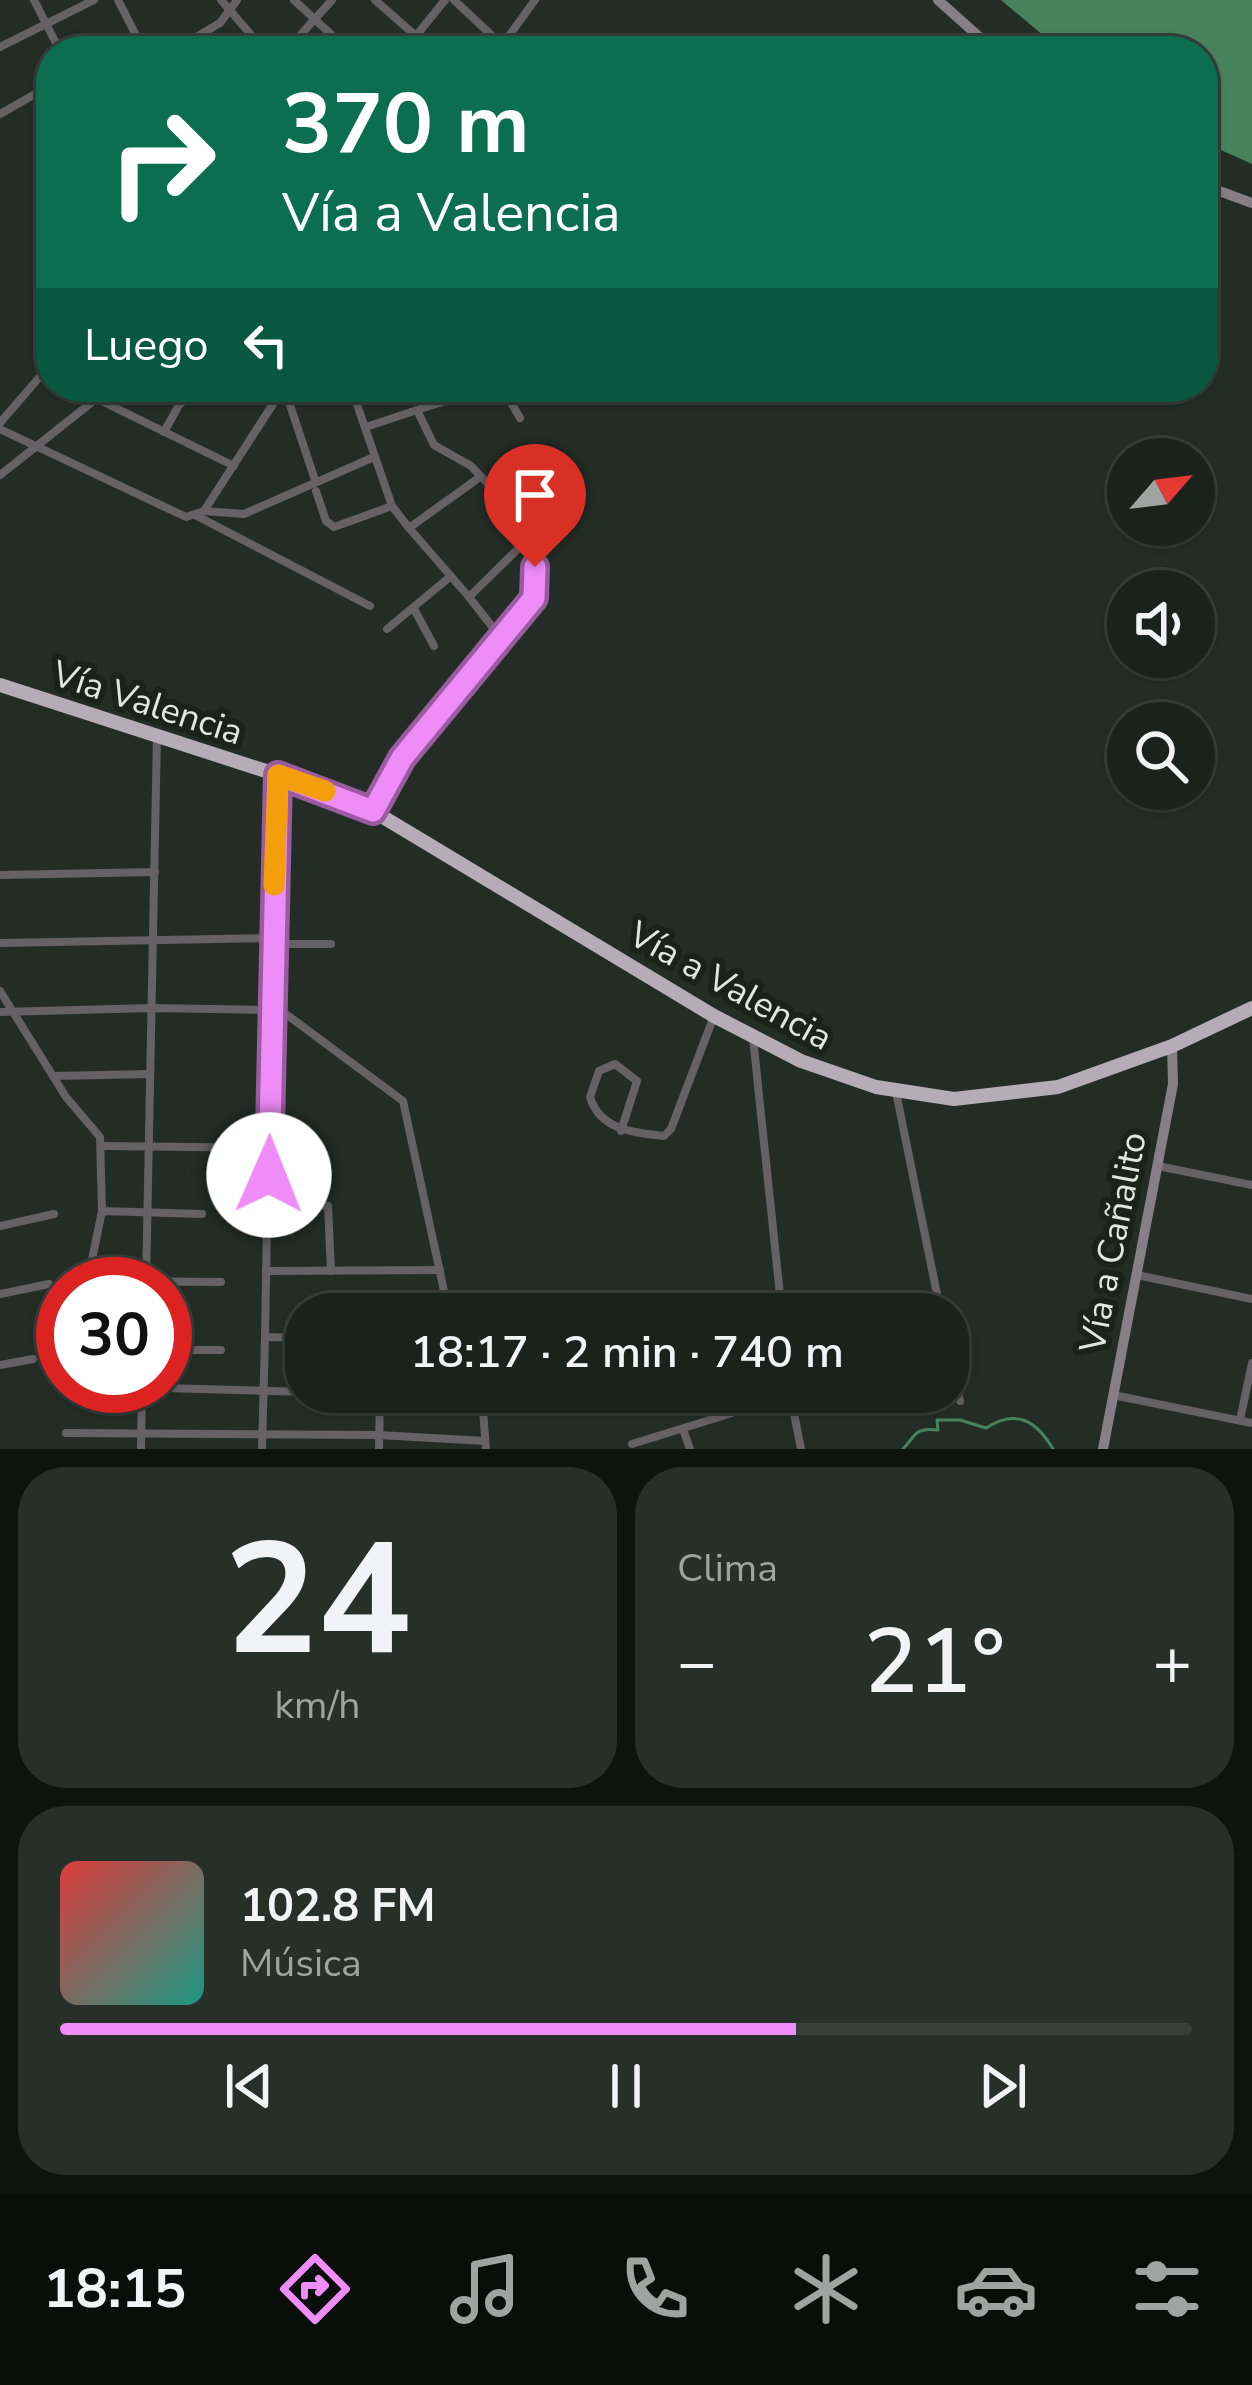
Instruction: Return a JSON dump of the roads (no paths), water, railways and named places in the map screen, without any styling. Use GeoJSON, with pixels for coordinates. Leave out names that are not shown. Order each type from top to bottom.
{"type":"FeatureCollection","features":[{"type":"Feature","properties":{"kind":"highway","name":"Vía Valencia"},"geometry":{"type":"LineString","coordinates":[[0,686],[278,775]]}},
{"type":"Feature","properties":{"kind":"highway","name":"Vía a Valencia"},"geometry":{"type":"LineString","coordinates":[[278,775],[373,811],[752,1037],[820,1069],[896,1092],[978,1099],[1058,1088],[1172,1046],[1252,1008]]}},
{"type":"Feature","properties":{"kind":"main road"},"geometry":{"type":"LineString","coordinates":[[938,0],[978,36]]}},
{"type":"Feature","properties":{"kind":"main road"},"geometry":{"type":"LineString","coordinates":[[1218,190],[1252,202]]}},
{"type":"Feature","properties":{"kind":"main road","name":"Vía a Cañalito"},"geometry":{"type":"LineString","coordinates":[[1103,1449],[1176,1069],[1172,1046]]}},
{"type":"Feature","properties":{"kind":"street"},"geometry":{"type":"LineString","coordinates":[[34,0],[52,36]]}},
{"type":"Feature","properties":{"kind":"street"},"geometry":{"type":"LineString","coordinates":[[0,47],[94,0]]}},
{"type":"Feature","properties":{"kind":"street"},"geometry":{"type":"LineString","coordinates":[[118,0],[136,36]]}},
{"type":"Feature","properties":{"kind":"street"},"geometry":{"type":"LineString","coordinates":[[221,0],[250,36]]}},
{"type":"Feature","properties":{"kind":"street"},"geometry":{"type":"LineString","coordinates":[[198,36],[215,26],[237,0]]}},
{"type":"Feature","properties":{"kind":"street"},"geometry":{"type":"LineString","coordinates":[[294,0],[333,36]]}},
{"type":"Feature","properties":{"kind":"street"},"geometry":{"type":"LineString","coordinates":[[299,36],[332,0]]}},
{"type":"Feature","properties":{"kind":"street"},"geometry":{"type":"LineString","coordinates":[[375,0],[416,36],[445,0]]}},
{"type":"Feature","properties":{"kind":"street"},"geometry":{"type":"LineString","coordinates":[[454,0],[488,36]]}},
{"type":"Feature","properties":{"kind":"street"},"geometry":{"type":"LineString","coordinates":[[509,36],[535,0]]}},
{"type":"Feature","properties":{"kind":"street"},"geometry":{"type":"LineString","coordinates":[[0,114],[36,94]]}},
{"type":"Feature","properties":{"kind":"street"},"geometry":{"type":"LineString","coordinates":[[36,382],[0,426],[186,517],[244,514]]}},
{"type":"Feature","properties":{"kind":"street"},"geometry":{"type":"LineString","coordinates":[[0,476],[93,402]]}},
{"type":"Feature","properties":{"kind":"street"},"geometry":{"type":"LineString","coordinates":[[102,402],[234,466]]}},
{"type":"Feature","properties":{"kind":"street"},"geometry":{"type":"LineString","coordinates":[[164,431],[183,402]]}},
{"type":"Feature","properties":{"kind":"street"},"geometry":{"type":"LineString","coordinates":[[200,513],[275,402]]}},
{"type":"Feature","properties":{"kind":"street"},"geometry":{"type":"LineString","coordinates":[[289,402],[326,521],[334,527],[392,506]]}},
{"type":"Feature","properties":{"kind":"street"},"geometry":{"type":"LineString","coordinates":[[357,402],[392,506],[501,638]]}},
{"type":"Feature","properties":{"kind":"street"},"geometry":{"type":"LineString","coordinates":[[366,427],[442,402]]}},
{"type":"Feature","properties":{"kind":"street"},"geometry":{"type":"LineString","coordinates":[[511,402],[520,418]]}},
{"type":"Feature","properties":{"kind":"street"},"geometry":{"type":"LineString","coordinates":[[373,811],[402,758],[536,593],[529,538],[514,509],[471,466],[434,445],[417,410]]}},
{"type":"Feature","properties":{"kind":"street"},"geometry":{"type":"LineString","coordinates":[[215,525],[374,457]]}},
{"type":"Feature","properties":{"kind":"street"},"geometry":{"type":"LineString","coordinates":[[409,528],[480,477]]}},
{"type":"Feature","properties":{"kind":"street"},"geometry":{"type":"LineString","coordinates":[[200,513],[370,606]]}},
{"type":"Feature","properties":{"kind":"street"},"geometry":{"type":"LineString","coordinates":[[469,597],[529,538]]}},
{"type":"Feature","properties":{"kind":"street"},"geometry":{"type":"LineString","coordinates":[[387,629],[451,576]]}},
{"type":"Feature","properties":{"kind":"street"},"geometry":{"type":"LineString","coordinates":[[413,607],[434,646]]}},
{"type":"Feature","properties":{"kind":"street"},"geometry":{"type":"LineString","coordinates":[[146,1257],[157,735]]}},
{"type":"Feature","properties":{"kind":"street"},"geometry":{"type":"LineString","coordinates":[[262,1449],[278,775]]}},
{"type":"Feature","properties":{"kind":"street"},"geometry":{"type":"LineString","coordinates":[[0,875],[154,872]]}},
{"type":"Feature","properties":{"kind":"street"},"geometry":{"type":"LineString","coordinates":[[0,943],[331,944]]}},
{"type":"Feature","properties":{"kind":"street"},"geometry":{"type":"LineString","coordinates":[[0,991],[103,1146],[102,1211],[92,1257]]}},
{"type":"Feature","properties":{"kind":"street"},"geometry":{"type":"LineString","coordinates":[[0,1012],[270,1006],[403,1101],[445,1293]]}},
{"type":"Feature","properties":{"kind":"street"},"geometry":{"type":"LineString","coordinates":[[621,1131],[638,1086],[628,1071],[608,1064],[599,1071],[590,1097],[597,1112],[621,1131],[664,1136],[671,1130],[714,1016]]}},
{"type":"Feature","properties":{"kind":"street"},"geometry":{"type":"LineString","coordinates":[[752,1037],[780,1293]]}},
{"type":"Feature","properties":{"kind":"street"},"geometry":{"type":"LineString","coordinates":[[53,1076],[151,1073]]}},
{"type":"Feature","properties":{"kind":"street"},"geometry":{"type":"LineString","coordinates":[[896,1092],[937,1293]]}},
{"type":"Feature","properties":{"kind":"street"},"geometry":{"type":"LineString","coordinates":[[103,1146],[269,1148]]}},
{"type":"Feature","properties":{"kind":"street"},"geometry":{"type":"LineString","coordinates":[[1158,1166],[1252,1185]]}},
{"type":"Feature","properties":{"kind":"street"},"geometry":{"type":"LineString","coordinates":[[268,1203],[328,1206],[331,1271]]}},
{"type":"Feature","properties":{"kind":"street"},"geometry":{"type":"LineString","coordinates":[[102,1211],[202,1214]]}},
{"type":"Feature","properties":{"kind":"street"},"geometry":{"type":"LineString","coordinates":[[0,1226],[54,1214]]}},
{"type":"Feature","properties":{"kind":"street"},"geometry":{"type":"LineString","coordinates":[[266,1271],[440,1270]]}},
{"type":"Feature","properties":{"kind":"street"},"geometry":{"type":"LineString","coordinates":[[1137,1275],[1252,1298]]}},
{"type":"Feature","properties":{"kind":"street"},"geometry":{"type":"LineString","coordinates":[[192,1282],[221,1282]]}},
{"type":"Feature","properties":{"kind":"street"},"geometry":{"type":"LineString","coordinates":[[0,1294],[36,1287]]}},
{"type":"Feature","properties":{"kind":"street"},"geometry":{"type":"LineString","coordinates":[[265,1336],[285,1337]]}},
{"type":"Feature","properties":{"kind":"street"},"geometry":{"type":"LineString","coordinates":[[192,1349],[221,1350]]}},
{"type":"Feature","properties":{"kind":"street"},"geometry":{"type":"LineString","coordinates":[[0,1365],[33,1359]]}},
{"type":"Feature","properties":{"kind":"street"},"geometry":{"type":"LineString","coordinates":[[1240,1421],[1252,1363]]}},
{"type":"Feature","properties":{"kind":"street"},"geometry":{"type":"LineString","coordinates":[[192,1389],[285,1392]]}},
{"type":"Feature","properties":{"kind":"street"},"geometry":{"type":"LineString","coordinates":[[1113,1395],[1252,1423]]}},
{"type":"Feature","properties":{"kind":"street"},"geometry":{"type":"LineString","coordinates":[[140,1449],[141,1413]]}},
{"type":"Feature","properties":{"kind":"street"},"geometry":{"type":"LineString","coordinates":[[379,1449],[380,1413]]}},
{"type":"Feature","properties":{"kind":"street"},"geometry":{"type":"LineString","coordinates":[[65,1432],[380,1435],[485,1445],[483,1413]]}},
{"type":"Feature","properties":{"kind":"street"},"geometry":{"type":"LineString","coordinates":[[632,1444],[732,1413]]}},
{"type":"Feature","properties":{"kind":"street"},"geometry":{"type":"LineString","coordinates":[[793,1413],[799,1448]]}},
{"type":"Feature","properties":{"kind":"street"},"geometry":{"type":"LineString","coordinates":[[683,1429],[690,1449]]}},
{"type":"Feature","properties":{"kind":"waterway"},"geometry":{"type":"LineString","coordinates":[[903,1449],[920,1431],[938,1430],[937,1420],[960,1420],[986,1428],[1007,1419],[1032,1425],[1053,1449]]}}]}
